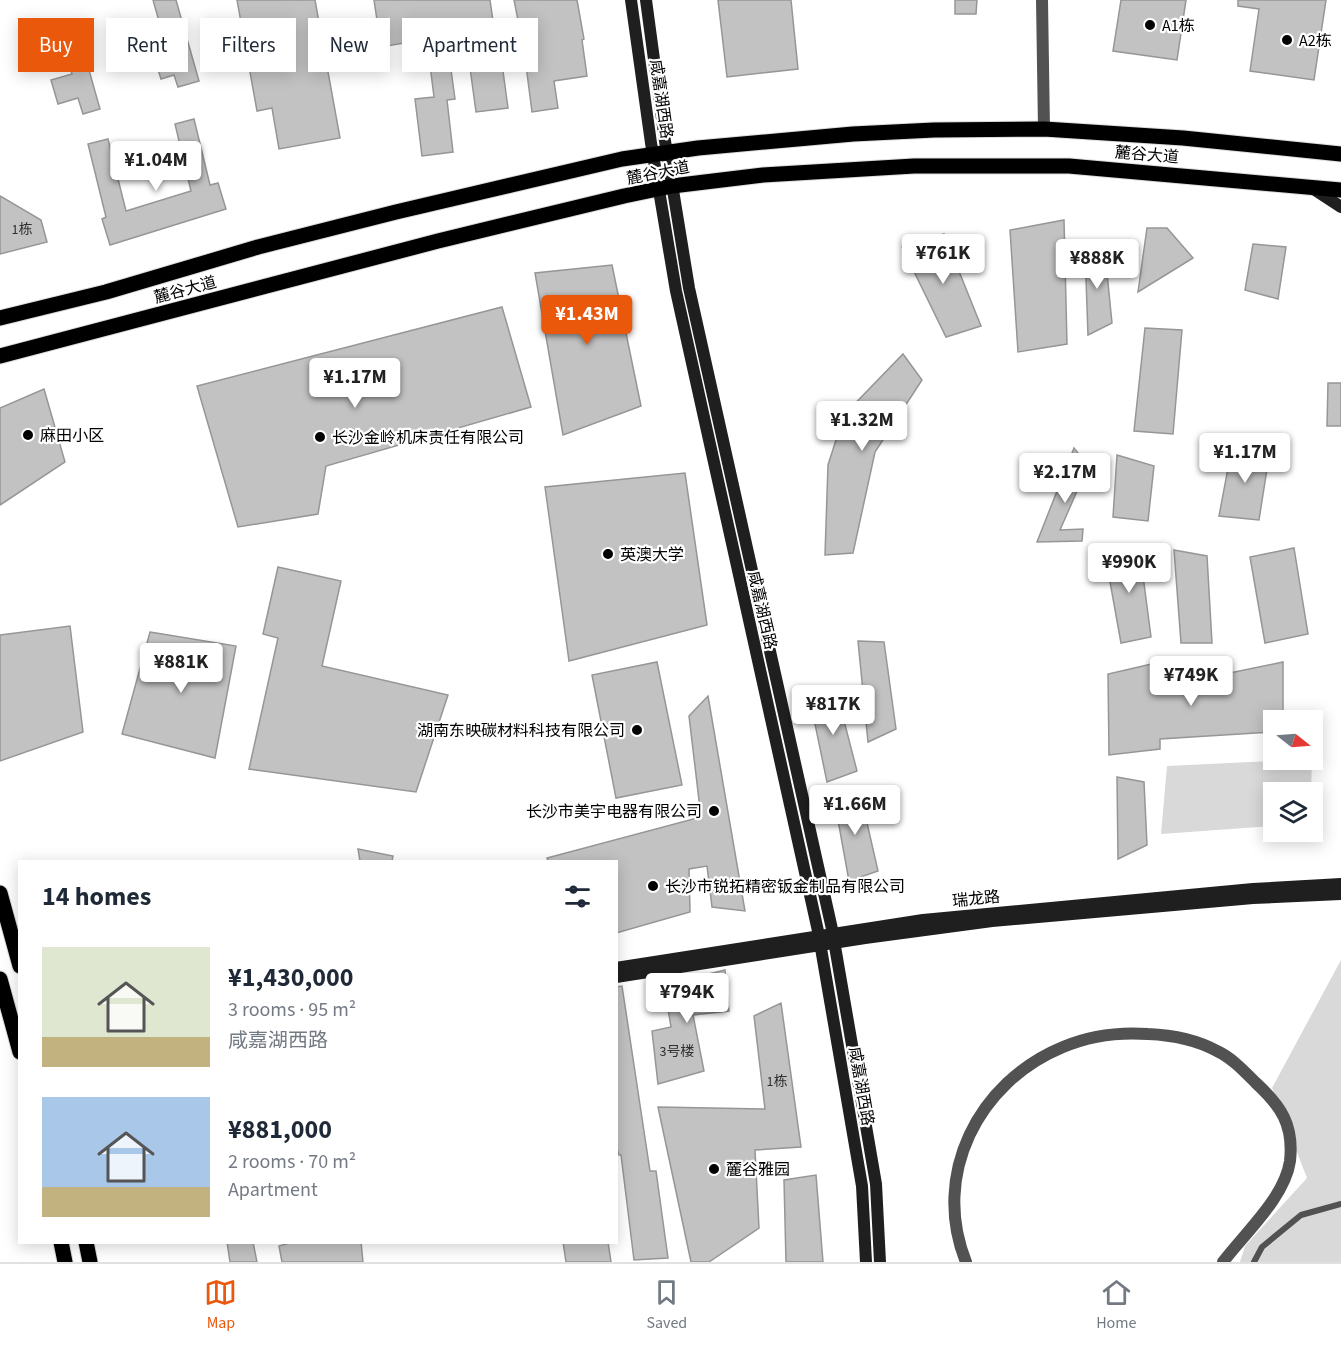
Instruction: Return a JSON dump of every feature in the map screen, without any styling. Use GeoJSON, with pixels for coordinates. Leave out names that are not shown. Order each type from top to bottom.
{"type":"FeatureCollection","features":[{"type":"Feature","properties":{"kind":"main road","name":"咸嘉湖西路"},"geometry":{"type":"LineString","coordinates":[[632,0],[660,153],[676,291],[819,940],[862,1186],[866,1262]]}},
{"type":"Feature","properties":{"kind":"main road","name":"咸嘉湖西路"},"geometry":{"type":"LineString","coordinates":[[646,0],[660,153]]}},
{"type":"Feature","properties":{"kind":"main road","name":"麓谷大道"},"geometry":{"type":"LineString","coordinates":[[0,318],[106,292],[258,247],[396,212],[660,153],[853,134],[934,130],[1044,129],[1183,138],[1341,154]]}},
{"type":"Feature","properties":{"kind":"main road"},"geometry":{"type":"LineString","coordinates":[[1317,152],[1341,146]]}},
{"type":"Feature","properties":{"kind":"main road","name":"麓谷大道"},"geometry":{"type":"LineString","coordinates":[[0,356],[438,241],[665,187],[763,176],[861,169],[914,166],[1026,166],[1121,170],[1341,190]]}},
{"type":"Feature","properties":{"kind":"main road","name":"咸嘉湖西路"},"geometry":{"type":"LineString","coordinates":[[665,187],[690,288],[833,938],[876,1184],[880,1262]]}},
{"type":"Feature","properties":{"kind":"main road"},"geometry":{"type":"LineString","coordinates":[[1311,187],[1341,207]]}},
{"type":"Feature","properties":{"kind":"main road","name":"瑞龙路"},"geometry":{"type":"LineString","coordinates":[[833,938],[923,920],[1002,911],[1287,886],[1341,884]]}},
{"type":"Feature","properties":{"kind":"main road"},"geometry":{"type":"LineString","coordinates":[[0,893],[18,959]]}},
{"type":"Feature","properties":{"kind":"main road","name":"瑞龙路"},"geometry":{"type":"LineString","coordinates":[[618,968],[833,938],[992,921],[1252,898],[1341,894]]}},
{"type":"Feature","properties":{"kind":"main road","name":"瑞龙路"},"geometry":{"type":"LineString","coordinates":[[618,977],[819,940]]}},
{"type":"Feature","properties":{"kind":"main road"},"geometry":{"type":"LineString","coordinates":[[0,979],[18,1045]]}},
{"type":"Feature","properties":{"kind":"main road"},"geometry":{"type":"LineString","coordinates":[[61,1244],[65,1262]]}},
{"type":"Feature","properties":{"kind":"main road"},"geometry":{"type":"LineString","coordinates":[[86,1244],[90,1262]]}},
{"type":"Feature","properties":{"kind":"street"},"geometry":{"type":"LineString","coordinates":[[1042,0],[1044,129]]}},
{"type":"Feature","properties":{"kind":"street"},"geometry":{"type":"LineString","coordinates":[[966,1262],[958,1243],[955,1175],[968,1138],[991,1100],[1024,1068],[1063,1046],[1099,1036],[1131,1033],[1173,1035],[1198,1042],[1219,1052],[1276,1102],[1290,1131],[1290,1162],[1279,1194],[1223,1262]]}},
{"type":"Feature","properties":{"kind":"lane"},"geometry":{"type":"LineString","coordinates":[[1254,1262],[1262,1247],[1301,1215],[1341,1204]]}},
{"type":"Feature","properties":{"kind":"shaded area"},"geometry":{"type":"Polygon","coordinates":[[[1263,761],[1263,770],[1312,770],[1311,782],[1263,782],[1263,827],[1161,834],[1167,766],[1263,761]]]}},
{"type":"Feature","properties":{"kind":"shaded area"},"geometry":{"type":"Polygon","coordinates":[[[1341,960],[1341,1262],[1240,1262],[1245,1246],[1307,1178],[1272,1088],[1341,960]]]}},
{"type":"Feature","properties":{"kind":"building"},"geometry":{"type":"Polygon","coordinates":[[[153,0],[176,0],[181,18],[158,18],[153,0]]]}},
{"type":"Feature","properties":{"kind":"building"},"geometry":{"type":"Polygon","coordinates":[[[237,0],[315,0],[318,18],[308,18],[308,72],[328,72],[340,138],[279,149],[272,108],[257,111],[250,72],[296,72],[296,18],[240,18],[237,0]]]}},
{"type":"Feature","properties":{"kind":"building"},"geometry":{"type":"Polygon","coordinates":[[[374,0],[490,0],[493,18],[402,18],[402,43],[390,45],[390,18],[377,18],[374,0]]]}},
{"type":"Feature","properties":{"kind":"building"},"geometry":{"type":"Polygon","coordinates":[[[514,0],[577,0],[584,39],[582,40],[587,76],[554,81],[558,108],[532,112],[527,72],[538,72],[538,18],[518,18],[514,0]]]}},
{"type":"Feature","properties":{"kind":"building"},"geometry":{"type":"Polygon","coordinates":[[[718,0],[791,0],[798,69],[727,77],[718,0]]]}},
{"type":"Feature","properties":{"kind":"building"},"geometry":{"type":"Polygon","coordinates":[[[955,0],[977,0],[976,14],[955,14],[955,0]]]}},
{"type":"Feature","properties":{"kind":"building","name":"A1栋"},"geometry":{"type":"Polygon","coordinates":[[[1121,0],[1186,0],[1177,60],[1113,51],[1121,0]]]}},
{"type":"Feature","properties":{"kind":"building","name":"A2栋"},"geometry":{"type":"Polygon","coordinates":[[[1238,0],[1326,0],[1314,80],[1250,71],[1259,9],[1238,6],[1238,0]]]}},
{"type":"Feature","properties":{"kind":"building"},"geometry":{"type":"Polygon","coordinates":[[[188,42],[199,81],[178,87],[174,75],[161,79],[159,72],[188,72],[188,42]]]}},
{"type":"Feature","properties":{"kind":"building"},"geometry":{"type":"Polygon","coordinates":[[[71,72],[90,72],[100,109],[83,114],[78,98],[58,104],[51,80],[72,74],[71,72]]]}},
{"type":"Feature","properties":{"kind":"building"},"geometry":{"type":"Polygon","coordinates":[[[431,72],[451,72],[455,99],[447,100],[453,152],[422,156],[415,99],[434,97],[431,72]]]}},
{"type":"Feature","properties":{"kind":"building"},"geometry":{"type":"Polygon","coordinates":[[[471,72],[503,72],[508,108],[476,112],[471,72]]]}},
{"type":"Feature","properties":{"kind":"building"},"geometry":{"type":"Polygon","coordinates":[[[194,119],[210,185],[218,183],[226,209],[110,245],[102,219],[106,217],[88,144],[108,139],[126,211],[191,191],[175,124],[194,119]]]}},
{"type":"Feature","properties":{"kind":"building"},"geometry":{"type":"Polygon","coordinates":[[[0,196],[41,220],[47,242],[0,254],[0,196]]]}},
{"type":"Feature","properties":{"kind":"building"},"geometry":{"type":"Polygon","coordinates":[[[1064,220],[1067,344],[1018,352],[1010,230],[1064,220]]]}},
{"type":"Feature","properties":{"kind":"building"},"geometry":{"type":"Polygon","coordinates":[[[1147,228],[1167,228],[1193,258],[1138,292],[1147,228]]]}},
{"type":"Feature","properties":{"kind":"building"},"geometry":{"type":"Polygon","coordinates":[[[944,234],[981,326],[946,337],[902,247],[944,234]]]}},
{"type":"Feature","properties":{"kind":"building"},"geometry":{"type":"Polygon","coordinates":[[[1104,243],[1112,323],[1088,335],[1085,251],[1104,243]]]}},
{"type":"Feature","properties":{"kind":"building"},"geometry":{"type":"Polygon","coordinates":[[[1253,244],[1286,247],[1278,299],[1245,290],[1253,244]]]}},
{"type":"Feature","properties":{"kind":"building"},"geometry":{"type":"Polygon","coordinates":[[[612,265],[641,406],[563,435],[535,273],[612,265]]]}},
{"type":"Feature","properties":{"kind":"building","name":"长沙金岭机床责任有限公司"},"geometry":{"type":"Polygon","coordinates":[[[502,307],[531,407],[326,466],[318,514],[238,527],[197,386],[502,307]]]}},
{"type":"Feature","properties":{"kind":"building"},"geometry":{"type":"Polygon","coordinates":[[[1145,328],[1182,330],[1173,434],[1134,431],[1145,328]]]}},
{"type":"Feature","properties":{"kind":"building"},"geometry":{"type":"Polygon","coordinates":[[[903,354],[922,380],[875,452],[853,553],[825,555],[828,465],[844,415],[903,354]]]}},
{"type":"Feature","properties":{"kind":"building"},"geometry":{"type":"Polygon","coordinates":[[[1328,383],[1341,383],[1341,426],[1327,426],[1328,383]]]}},
{"type":"Feature","properties":{"kind":"building","name":"麻田小区"},"geometry":{"type":"Polygon","coordinates":[[[44,389],[65,462],[0,505],[0,408],[44,389]]]}},
{"type":"Feature","properties":{"kind":"building"},"geometry":{"type":"Polygon","coordinates":[[[1232,447],[1270,450],[1259,520],[1219,516],[1232,447]]]}},
{"type":"Feature","properties":{"kind":"building"},"geometry":{"type":"Polygon","coordinates":[[[1074,448],[1088,466],[1060,530],[1083,529],[1082,541],[1037,542],[1074,448]]]}},
{"type":"Feature","properties":{"kind":"building"},"geometry":{"type":"Polygon","coordinates":[[[1117,455],[1154,466],[1148,521],[1113,517],[1117,455]]]}},
{"type":"Feature","properties":{"kind":"building","name":"英澳大学"},"geometry":{"type":"Polygon","coordinates":[[[685,473],[707,625],[569,661],[545,487],[685,473]]]}},
{"type":"Feature","properties":{"kind":"building"},"geometry":{"type":"Polygon","coordinates":[[[1139,545],[1151,637],[1121,643],[1105,554],[1139,545]]]}},
{"type":"Feature","properties":{"kind":"building"},"geometry":{"type":"Polygon","coordinates":[[[1294,548],[1308,634],[1265,643],[1250,557],[1294,548]]]}},
{"type":"Feature","properties":{"kind":"building"},"geometry":{"type":"Polygon","coordinates":[[[1174,550],[1207,556],[1212,643],[1181,643],[1174,550]]]}},
{"type":"Feature","properties":{"kind":"building"},"geometry":{"type":"Polygon","coordinates":[[[278,567],[341,581],[322,666],[448,695],[416,792],[249,769],[278,638],[263,634],[278,567]]]}},
{"type":"Feature","properties":{"kind":"building"},"geometry":{"type":"Polygon","coordinates":[[[70,626],[83,732],[0,761],[0,635],[70,626]]]}},
{"type":"Feature","properties":{"kind":"building"},"geometry":{"type":"Polygon","coordinates":[[[150,632],[236,646],[215,758],[122,734],[150,632]]]}},
{"type":"Feature","properties":{"kind":"building"},"geometry":{"type":"Polygon","coordinates":[[[858,641],[884,642],[896,729],[868,742],[858,641]]]}},
{"type":"Feature","properties":{"kind":"building","name":"湖南东映碳材料科技有限公司"},"geometry":{"type":"Polygon","coordinates":[[[657,662],[682,785],[616,798],[592,675],[657,662]]]}},
{"type":"Feature","properties":{"kind":"building"},"geometry":{"type":"Polygon","coordinates":[[[1283,662],[1283,710],[1263,710],[1263,733],[1160,739],[1160,749],[1109,755],[1108,674],[1156,663],[1157,688],[1283,662]]]}},
{"type":"Feature","properties":{"kind":"building"},"geometry":{"type":"Polygon","coordinates":[[[835,686],[857,771],[827,782],[810,700],[835,686]]]}},
{"type":"Feature","properties":{"kind":"building"},"geometry":{"type":"Polygon","coordinates":[[[708,696],[745,911],[712,907],[707,866],[689,869],[690,912],[618,932],[618,860],[548,860],[547,858],[701,817],[689,716],[708,696]]]}},
{"type":"Feature","properties":{"kind":"building"},"geometry":{"type":"Polygon","coordinates":[[[1117,777],[1144,782],[1147,845],[1118,859],[1117,777]]]}},
{"type":"Feature","properties":{"kind":"building"},"geometry":{"type":"Polygon","coordinates":[[[860,792],[878,871],[849,881],[834,798],[860,792]]]}},
{"type":"Feature","properties":{"kind":"building"},"geometry":{"type":"Polygon","coordinates":[[[358,849],[393,856],[392,860],[360,860],[358,849]]]}},
{"type":"Feature","properties":{"kind":"building"},"geometry":{"type":"Polygon","coordinates":[[[725,970],[729,1011],[693,1015],[704,1071],[658,1084],[652,1031],[671,1027],[664,985],[725,970]]]}},
{"type":"Feature","properties":{"kind":"building"},"geometry":{"type":"Polygon","coordinates":[[[622,986],[650,1171],[656,1171],[668,1258],[634,1260],[621,1155],[618,1152],[618,987],[622,986]]]}},
{"type":"Feature","properties":{"kind":"building","name":"麓谷雅园"},"geometry":{"type":"Polygon","coordinates":[[[781,1003],[801,1147],[755,1150],[759,1228],[709,1262],[691,1262],[658,1107],[765,1109],[754,1016],[781,1003]]]}},
{"type":"Feature","properties":{"kind":"building"},"geometry":{"type":"Polygon","coordinates":[[[816,1175],[823,1262],[786,1262],[784,1180],[816,1175]]]}},
{"type":"Feature","properties":{"kind":"building"},"geometry":{"type":"Polygon","coordinates":[[[227,1244],[253,1244],[257,1262],[230,1262],[227,1244]]]}},
{"type":"Feature","properties":{"kind":"building"},"geometry":{"type":"Polygon","coordinates":[[[286,1244],[361,1244],[363,1262],[282,1262],[279,1246],[286,1244]]]}},
{"type":"Feature","properties":{"kind":"building"},"geometry":{"type":"Polygon","coordinates":[[[563,1244],[608,1244],[611,1262],[566,1262],[563,1244]]]}},
{"type":"Feature","properties":{"kind":"place","name":"A1栋"},"geometry":{"type":"Point","coordinates":[1150,25]}},
{"type":"Feature","properties":{"kind":"place","name":"A2栋"},"geometry":{"type":"Point","coordinates":[1287,40]}},
{"type":"Feature","properties":{"kind":"place","name":"麻田小区"},"geometry":{"type":"Point","coordinates":[28,435]}},
{"type":"Feature","properties":{"kind":"place","name":"长沙金岭机床责任有限公司"},"geometry":{"type":"Point","coordinates":[320,437]}},
{"type":"Feature","properties":{"kind":"place","name":"英澳大学"},"geometry":{"type":"Point","coordinates":[608,554]}},
{"type":"Feature","properties":{"kind":"place","name":"湖南东映碳材料科技有限公司"},"geometry":{"type":"Point","coordinates":[637,730]}},
{"type":"Feature","properties":{"kind":"place","name":"长沙市美宇电器有限公司"},"geometry":{"type":"Point","coordinates":[714,811]}},
{"type":"Feature","properties":{"kind":"place","name":"长沙市锐拓精密钣金制品有限公司"},"geometry":{"type":"Point","coordinates":[653,886]}},
{"type":"Feature","properties":{"kind":"place","name":"麓谷雅园"},"geometry":{"type":"Point","coordinates":[714,1169]}}]}
